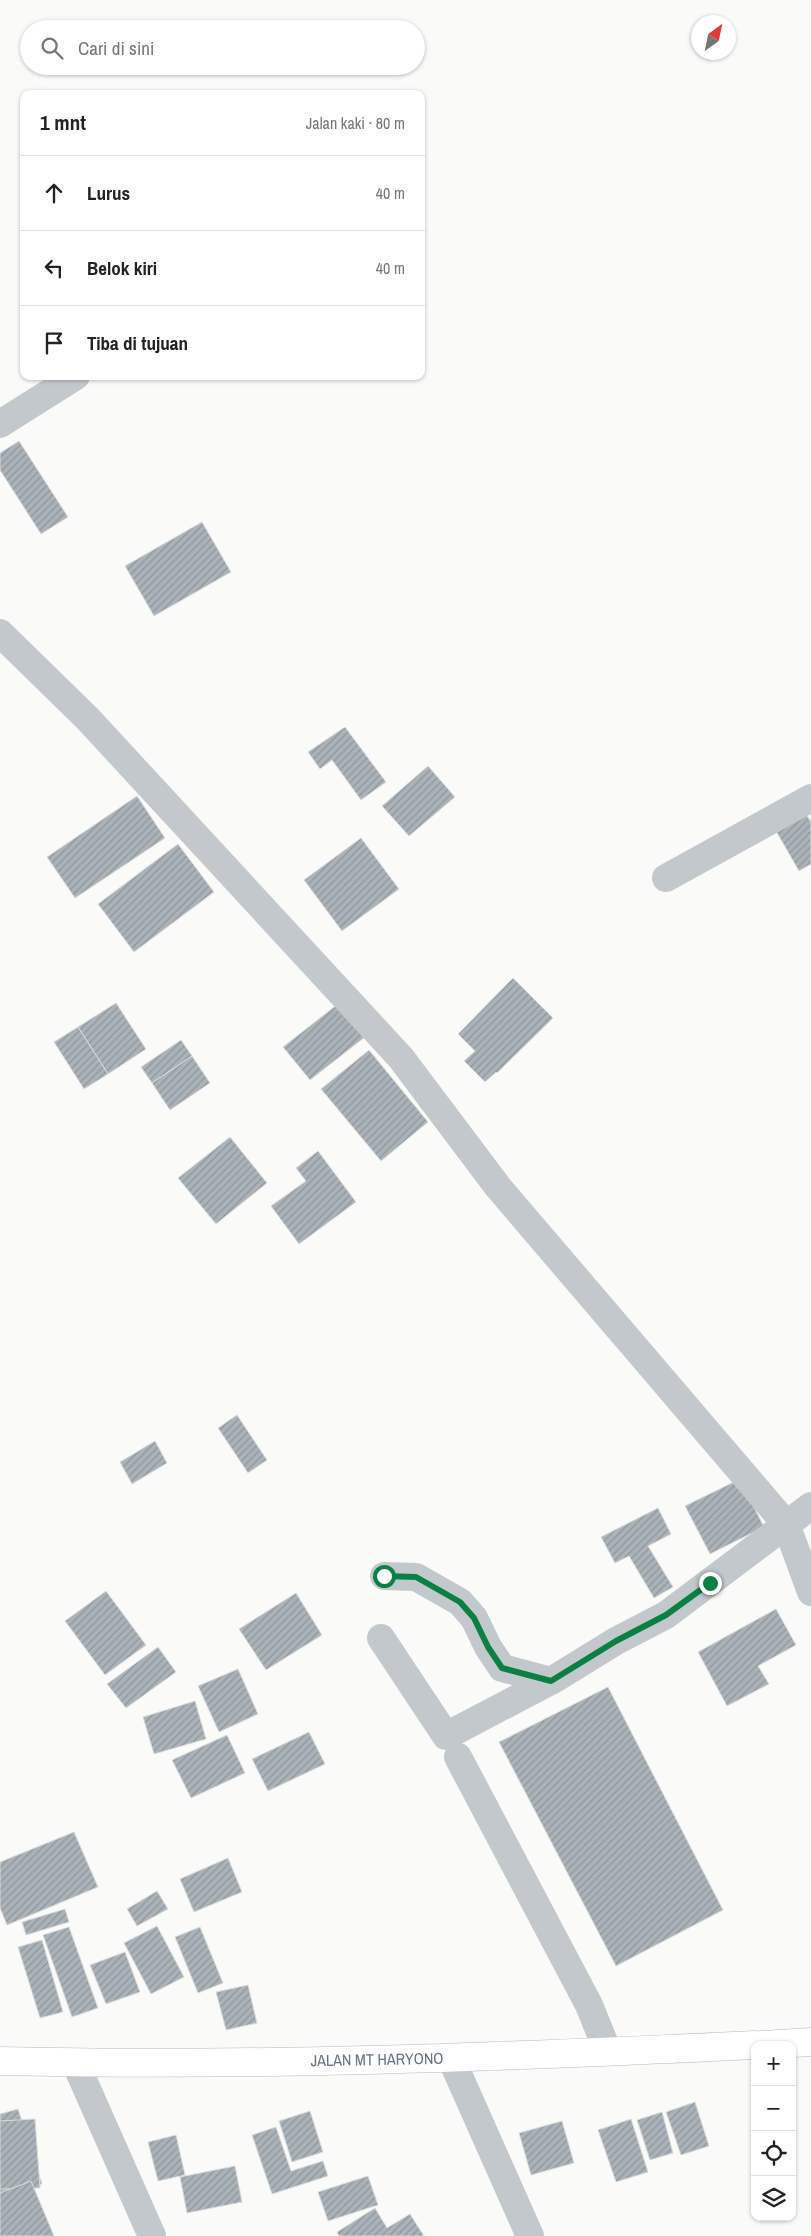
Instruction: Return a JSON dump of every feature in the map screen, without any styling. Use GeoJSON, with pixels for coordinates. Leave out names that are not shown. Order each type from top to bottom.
{"type":"FeatureCollection","features":[{"type":"Feature","properties":{"kind":"main road"},"geometry":{"type":"LineString","coordinates":[[796,2043],[811,2042]]}},
{"type":"Feature","properties":{"kind":"main road","name":"JALAN MT HARYONO"},"geometry":{"type":"LineString","coordinates":[[0,2061],[450,2058],[751,2045]]}},
{"type":"Feature","properties":{"kind":"street"},"geometry":{"type":"LineString","coordinates":[[0,424],[70,380]]}},
{"type":"Feature","properties":{"kind":"street"},"geometry":{"type":"LineString","coordinates":[[0,633],[88,719],[401,1058],[498,1187],[786,1524],[811,1592]]}},
{"type":"Feature","properties":{"kind":"street"},"geometry":{"type":"LineString","coordinates":[[666,878],[811,798]]}},
{"type":"Feature","properties":{"kind":"street"},"geometry":{"type":"LineString","coordinates":[[381,1638],[446,1736],[551,1681],[616,1641],[666,1615],[811,1506]]}},
{"type":"Feature","properties":{"kind":"street"},"geometry":{"type":"LineString","coordinates":[[384,1576],[416,1577],[460,1602],[474,1618],[488,1647],[502,1668],[551,1681]]}},
{"type":"Feature","properties":{"kind":"street"},"geometry":{"type":"LineString","coordinates":[[458,1757],[589,2005],[608,2052]]}},
{"type":"Feature","properties":{"kind":"street"},"geometry":{"type":"LineString","coordinates":[[450,2058],[530,2236]]}},
{"type":"Feature","properties":{"kind":"street"},"geometry":{"type":"LineString","coordinates":[[75,2062],[152,2236]]}},
{"type":"Feature","properties":{"kind":"building"},"geometry":{"type":"Polygon","coordinates":[[[19,441],[68,517],[41,534],[0,470],[0,453],[19,441]]]}},
{"type":"Feature","properties":{"kind":"building"},"geometry":{"type":"Polygon","coordinates":[[[202,522],[231,572],[154,616],[125,566],[202,522]]]}},
{"type":"Feature","properties":{"kind":"building"},"geometry":{"type":"Polygon","coordinates":[[[345,727],[386,782],[361,800],[332,760],[320,769],[308,752],[345,727]]]}},
{"type":"Feature","properties":{"kind":"building"},"geometry":{"type":"Polygon","coordinates":[[[428,766],[455,797],[409,836],[382,806],[428,766]]]}},
{"type":"Feature","properties":{"kind":"building"},"geometry":{"type":"Polygon","coordinates":[[[137,796],[165,838],[75,898],[47,857],[137,796]]]}},
{"type":"Feature","properties":{"kind":"building"},"geometry":{"type":"Polygon","coordinates":[[[806,814],[811,822],[811,864],[799,871],[776,831],[806,814]]]}},
{"type":"Feature","properties":{"kind":"building"},"geometry":{"type":"Polygon","coordinates":[[[361,838],[399,889],[342,931],[304,880],[361,838]]]}},
{"type":"Feature","properties":{"kind":"building"},"geometry":{"type":"Polygon","coordinates":[[[178,844],[214,892],[134,952],[98,904],[178,844]]]}},
{"type":"Feature","properties":{"kind":"building"},"geometry":{"type":"Polygon","coordinates":[[[513,978],[553,1018],[497,1073],[485,1082],[464,1061],[475,1051],[458,1034],[513,978]]]}},
{"type":"Feature","properties":{"kind":"building"},"geometry":{"type":"Polygon","coordinates":[[[343,1000],[370,1033],[310,1080],[283,1047],[343,1000]]]}},
{"type":"Feature","properties":{"kind":"building"},"geometry":{"type":"Polygon","coordinates":[[[116,1003],[146,1049],[108,1074],[78,1027],[116,1003]]]}},
{"type":"Feature","properties":{"kind":"building"},"geometry":{"type":"Polygon","coordinates":[[[78,1027],[108,1074],[84,1089],[54,1042],[78,1027]]]}},
{"type":"Feature","properties":{"kind":"building"},"geometry":{"type":"Polygon","coordinates":[[[181,1040],[192,1056],[152,1083],[141,1067],[181,1040]]]}},
{"type":"Feature","properties":{"kind":"building"},"geometry":{"type":"Polygon","coordinates":[[[369,1050],[428,1122],[381,1161],[321,1089],[369,1050]]]}},
{"type":"Feature","properties":{"kind":"building"},"geometry":{"type":"Polygon","coordinates":[[[192,1056],[210,1083],[170,1110],[152,1083],[192,1056]]]}},
{"type":"Feature","properties":{"kind":"building"},"geometry":{"type":"Polygon","coordinates":[[[230,1137],[267,1183],[216,1224],[178,1178],[230,1137]]]}},
{"type":"Feature","properties":{"kind":"building"},"geometry":{"type":"Polygon","coordinates":[[[318,1151],[356,1202],[299,1244],[271,1206],[306,1181],[296,1168],[318,1151]]]}},
{"type":"Feature","properties":{"kind":"building"},"geometry":{"type":"Polygon","coordinates":[[[237,1415],[267,1460],[248,1473],[218,1428],[237,1415]]]}},
{"type":"Feature","properties":{"kind":"building"},"geometry":{"type":"Polygon","coordinates":[[[155,1441],[167,1463],[132,1484],[120,1462],[155,1441]]]}},
{"type":"Feature","properties":{"kind":"building"},"geometry":{"type":"Polygon","coordinates":[[[740,1479],[764,1527],[710,1554],[685,1506],[740,1479]]]}},
{"type":"Feature","properties":{"kind":"building"},"geometry":{"type":"Polygon","coordinates":[[[658,1508],[671,1534],[648,1546],[673,1587],[654,1598],[629,1556],[615,1563],[601,1537],[658,1508]]]}},
{"type":"Feature","properties":{"kind":"building"},"geometry":{"type":"Polygon","coordinates":[[[106,1591],[146,1645],[105,1675],[65,1621],[106,1591]]]}},
{"type":"Feature","properties":{"kind":"building"},"geometry":{"type":"Polygon","coordinates":[[[296,1593],[322,1635],[266,1670],[239,1629],[296,1593]]]}},
{"type":"Feature","properties":{"kind":"building"},"geometry":{"type":"Polygon","coordinates":[[[776,1609],[796,1645],[758,1666],[769,1684],[727,1706],[698,1652],[776,1609]]]}},
{"type":"Feature","properties":{"kind":"building"},"geometry":{"type":"Polygon","coordinates":[[[158,1647],[176,1672],[126,1708],[107,1684],[158,1647]]]}},
{"type":"Feature","properties":{"kind":"building"},"geometry":{"type":"Polygon","coordinates":[[[238,1669],[258,1714],[219,1732],[198,1686],[238,1669]]]}},
{"type":"Feature","properties":{"kind":"building"},"geometry":{"type":"Polygon","coordinates":[[[608,1687],[723,1910],[616,1966],[499,1742],[608,1687]]]}},
{"type":"Feature","properties":{"kind":"building"},"geometry":{"type":"Polygon","coordinates":[[[195,1701],[206,1739],[154,1754],[143,1717],[195,1701]]]}},
{"type":"Feature","properties":{"kind":"building"},"geometry":{"type":"Polygon","coordinates":[[[309,1732],[325,1764],[268,1791],[252,1759],[309,1732]]]}},
{"type":"Feature","properties":{"kind":"building"},"geometry":{"type":"Polygon","coordinates":[[[227,1735],[245,1773],[191,1798],[172,1760],[227,1735]]]}},
{"type":"Feature","properties":{"kind":"building"},"geometry":{"type":"Polygon","coordinates":[[[74,1832],[98,1887],[7,1925],[0,1908],[0,1862],[74,1832]]]}},
{"type":"Feature","properties":{"kind":"building"},"geometry":{"type":"Polygon","coordinates":[[[228,1858],[242,1892],[194,1912],[180,1879],[228,1858]]]}},
{"type":"Feature","properties":{"kind":"building"},"geometry":{"type":"Polygon","coordinates":[[[157,1891],[168,1909],[137,1926],[127,1909],[157,1891]]]}},
{"type":"Feature","properties":{"kind":"building"},"geometry":{"type":"Polygon","coordinates":[[[65,1909],[69,1922],[26,1935],[22,1922],[65,1909]]]}},
{"type":"Feature","properties":{"kind":"building"},"geometry":{"type":"Polygon","coordinates":[[[157,1926],[184,1977],[151,1994],[124,1943],[157,1926]]]}},
{"type":"Feature","properties":{"kind":"building"},"geometry":{"type":"Polygon","coordinates":[[[69,1927],[98,2008],[72,2017],[43,1935],[69,1927]]]}},
{"type":"Feature","properties":{"kind":"building"},"geometry":{"type":"Polygon","coordinates":[[[200,1927],[223,1983],[198,1993],[175,1937],[200,1927]]]}},
{"type":"Feature","properties":{"kind":"building"},"geometry":{"type":"Polygon","coordinates":[[[42,1940],[63,2012],[40,2018],[18,1947],[42,1940]]]}},
{"type":"Feature","properties":{"kind":"building"},"geometry":{"type":"Polygon","coordinates":[[[125,1952],[140,1992],[106,2004],[90,1965],[125,1952]]]}},
{"type":"Feature","properties":{"kind":"building"},"geometry":{"type":"Polygon","coordinates":[[[248,1985],[257,2023],[226,2030],[216,1992],[248,1985]]]}},
{"type":"Feature","properties":{"kind":"building"},"geometry":{"type":"Polygon","coordinates":[[[695,2102],[709,2146],[681,2155],[666,2112],[695,2102]]]}},
{"type":"Feature","properties":{"kind":"building"},"geometry":{"type":"Polygon","coordinates":[[[18,2109],[42,2184],[0,2199],[0,2114],[18,2109]]]}},
{"type":"Feature","properties":{"kind":"building"},"geometry":{"type":"Polygon","coordinates":[[[310,2111],[323,2152],[292,2162],[279,2121],[310,2111]]]}},
{"type":"Feature","properties":{"kind":"building"},"geometry":{"type":"Polygon","coordinates":[[[662,2112],[673,2153],[650,2160],[637,2120],[662,2112]]]}},
{"type":"Feature","properties":{"kind":"building"},"geometry":{"type":"Polygon","coordinates":[[[35,2119],[40,2188],[0,2189],[0,2121],[35,2119]]]}},
{"type":"Feature","properties":{"kind":"building"},"geometry":{"type":"Polygon","coordinates":[[[631,2119],[648,2172],[616,2182],[598,2130],[631,2119]]]}},
{"type":"Feature","properties":{"kind":"building"},"geometry":{"type":"Polygon","coordinates":[[[562,2121],[574,2163],[531,2175],[519,2133],[562,2121]]]}},
{"type":"Feature","properties":{"kind":"building"},"geometry":{"type":"Polygon","coordinates":[[[276,2127],[291,2171],[323,2161],[328,2176],[272,2194],[252,2135],[276,2127]]]}},
{"type":"Feature","properties":{"kind":"building"},"geometry":{"type":"Polygon","coordinates":[[[176,2135],[185,2175],[158,2181],[148,2142],[176,2135]]]}},
{"type":"Feature","properties":{"kind":"building"},"geometry":{"type":"Polygon","coordinates":[[[235,2166],[242,2202],[187,2213],[180,2177],[235,2166]]]}},
{"type":"Feature","properties":{"kind":"building"},"geometry":{"type":"Polygon","coordinates":[[[368,2176],[378,2205],[328,2221],[318,2192],[368,2176]]]}},
{"type":"Feature","properties":{"kind":"building"},"geometry":{"type":"Polygon","coordinates":[[[31,2181],[54,2236],[0,2236],[0,2193],[31,2181]]]}},
{"type":"Feature","properties":{"kind":"building"},"geometry":{"type":"Polygon","coordinates":[[[375,2208],[387,2228],[410,2214],[424,2236],[339,2236],[337,2232],[375,2208]]]}},
{"type":"Feature","properties":{"kind":"route"},"geometry":{"type":"LineString","coordinates":[[384,1576],[416,1577],[460,1602],[474,1618],[488,1647],[502,1668],[541,1680],[551,1681],[616,1641],[666,1615],[710,1583]]}}]}
